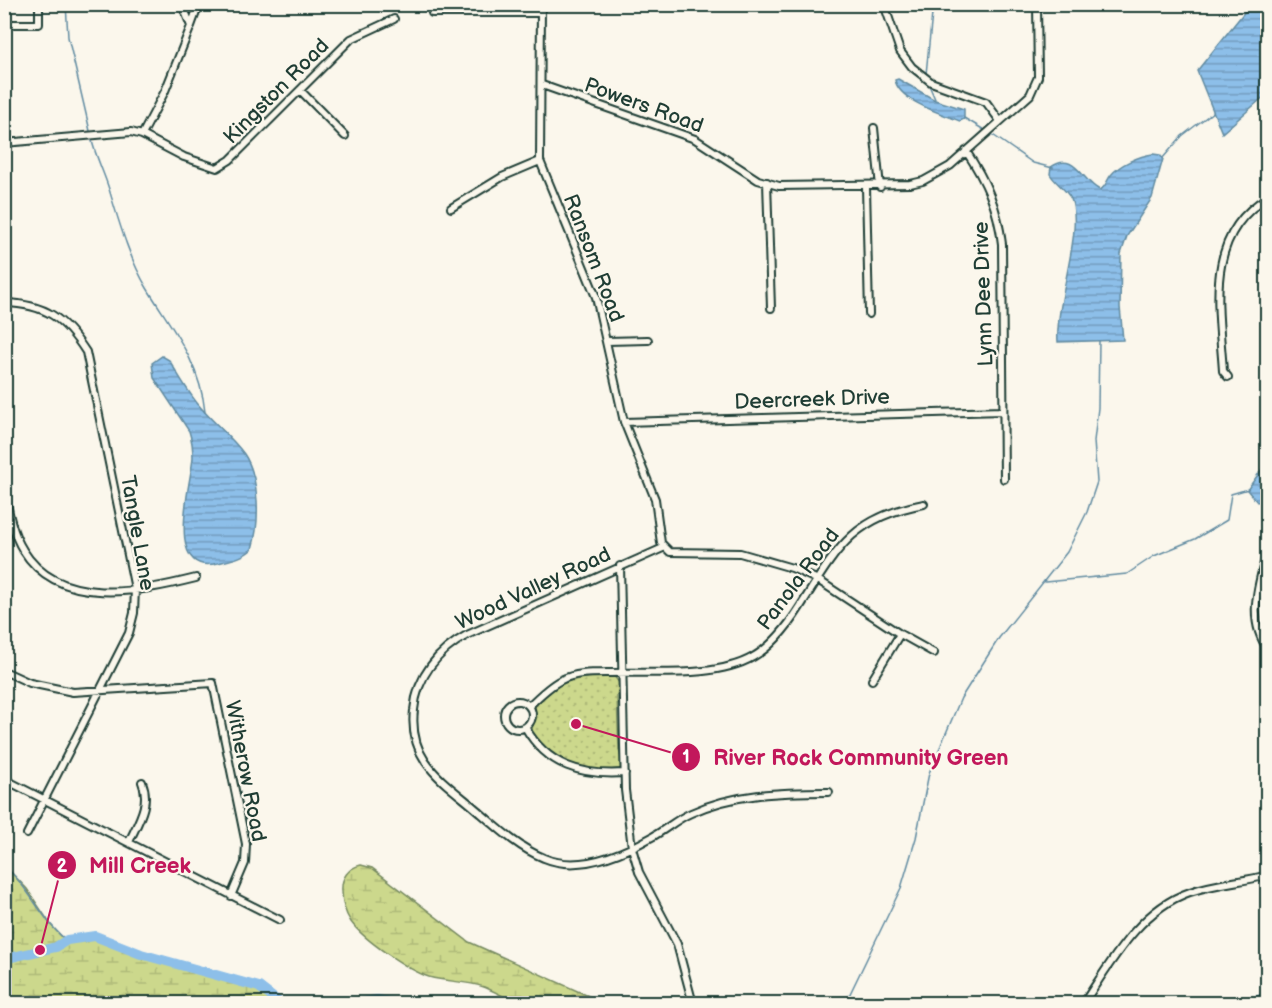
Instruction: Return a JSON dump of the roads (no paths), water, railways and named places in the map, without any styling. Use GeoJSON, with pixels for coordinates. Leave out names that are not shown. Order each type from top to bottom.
{"type":"FeatureCollection","features":[{"type":"Feature","properties":{"kind":"street"},"geometry":{"type":"LineString","coordinates":[[4,24],[39,24],[39,4]]}},
{"type":"Feature","properties":{"kind":"street"},"geometry":{"type":"LineString","coordinates":[[182,4],[191,26]]}},
{"type":"Feature","properties":{"kind":"street"},"geometry":{"type":"LineString","coordinates":[[142,135],[165,91],[200,4]]}},
{"type":"Feature","properties":{"kind":"street","name":"Ransom Road"},"geometry":{"type":"LineString","coordinates":[[541,4],[540,161],[596,297],[624,422],[655,499],[665,549]]}},
{"type":"Feature","properties":{"kind":"street"},"geometry":{"type":"LineString","coordinates":[[884,4],[900,51],[912,67],[931,82],[986,102],[1000,121]]}},
{"type":"Feature","properties":{"kind":"street"},"geometry":{"type":"LineString","coordinates":[[966,151],[1026,99],[1035,87],[1038,77],[1038,4]]}},
{"type":"Feature","properties":{"kind":"street"},"geometry":{"type":"LineString","coordinates":[[432,13],[540,13]]}},
{"type":"Feature","properties":{"kind":"street","name":"Kingston Road"},"geometry":{"type":"LineString","coordinates":[[4,143],[131,132],[142,135],[184,157],[217,168],[230,160],[351,39],[394,19]]}},
{"type":"Feature","properties":{"kind":"street","name":"Powers Road"},"geometry":{"type":"LineString","coordinates":[[542,86],[696,139],[758,180],[790,187],[866,187],[923,182],[950,166],[966,151]]}},
{"type":"Feature","properties":{"kind":"street"},"geometry":{"type":"LineString","coordinates":[[300,90],[345,136]]}},
{"type":"Feature","properties":{"kind":"street"},"geometry":{"type":"LineString","coordinates":[[874,128],[880,186]]}},
{"type":"Feature","properties":{"kind":"street","name":"Lynn Dee Drive"},"geometry":{"type":"LineString","coordinates":[[966,151],[990,193],[1000,222],[1004,478]]}},
{"type":"Feature","properties":{"kind":"street"},"geometry":{"type":"LineString","coordinates":[[451,208],[502,177],[540,161]]}},
{"type":"Feature","properties":{"kind":"street"},"geometry":{"type":"LineString","coordinates":[[767,182],[771,308]]}},
{"type":"Feature","properties":{"kind":"street"},"geometry":{"type":"LineString","coordinates":[[866,187],[868,314]]}},
{"type":"Feature","properties":{"kind":"street"},"geometry":{"type":"LineString","coordinates":[[1228,377],[1223,371],[1219,264],[1228,238],[1241,218],[1268,197]]}},
{"type":"Feature","properties":{"kind":"street","name":"Tangle Lane"},"geometry":{"type":"LineString","coordinates":[[4,303],[27,303],[47,311],[71,328],[86,352],[135,589],[134,613],[129,633],[27,834]]}},
{"type":"Feature","properties":{"kind":"street"},"geometry":{"type":"LineString","coordinates":[[607,341],[648,340]]}},
{"type":"Feature","properties":{"kind":"street","name":"Deercreek Drive"},"geometry":{"type":"LineString","coordinates":[[624,422],[1002,411]]}},
{"type":"Feature","properties":{"kind":"street"},"geometry":{"type":"LineString","coordinates":[[4,489],[5,499],[22,550],[51,579],[81,590],[135,589],[196,578]]}},
{"type":"Feature","properties":{"kind":"street","name":"Panola Road"},"geometry":{"type":"LineString","coordinates":[[625,773],[573,770],[546,754],[533,742],[525,727],[510,726],[504,713],[507,707],[514,702],[529,706],[559,681],[571,676],[622,672],[712,671],[754,657],[773,642],[790,622],[846,539],[867,524],[890,512],[924,504]]}},
{"type":"Feature","properties":{"kind":"street"},"geometry":{"type":"LineString","coordinates":[[1268,547],[1254,616],[1259,635],[1268,649]]}},
{"type":"Feature","properties":{"kind":"street","name":"Wood Valley Road"},"geometry":{"type":"LineString","coordinates":[[632,848],[598,860],[574,863],[546,859],[520,846],[429,769],[418,749],[413,720],[414,707],[424,675],[454,642],[620,566],[665,549],[677,552],[730,552],[755,555],[818,579],[900,634],[934,653]]}},
{"type":"Feature","properties":{"kind":"street"},"geometry":{"type":"LineString","coordinates":[[620,566],[625,773],[632,848],[639,872],[677,944],[693,1004]]}},
{"type":"Feature","properties":{"kind":"street"},"geometry":{"type":"LineString","coordinates":[[872,680],[900,634]]}},
{"type":"Feature","properties":{"kind":"street","name":"Witherow Road"},"geometry":{"type":"LineString","coordinates":[[4,671],[51,689],[101,692],[213,683],[246,844],[245,864],[231,896]]}},
{"type":"Feature","properties":{"kind":"street"},"geometry":{"type":"LineString","coordinates":[[525,727],[532,717],[529,706]]}},
{"type":"Feature","properties":{"kind":"street"},"geometry":{"type":"LineString","coordinates":[[4,779],[280,921]]}},
{"type":"Feature","properties":{"kind":"street"},"geometry":{"type":"LineString","coordinates":[[129,842],[145,804],[147,792],[142,782]]}},
{"type":"Feature","properties":{"kind":"street"},"geometry":{"type":"LineString","coordinates":[[632,848],[691,813],[733,800],[779,792],[829,792]]}},
{"type":"Feature","properties":{"kind":"street"},"geometry":{"type":"LineString","coordinates":[[1083,1004],[1128,940],[1154,913],[1190,892],[1268,875]]}},
{"type":"Feature","properties":{"kind":"water"},"geometry":{"type":"Polygon","coordinates":[[[1250,5],[1267,5],[1267,94],[1222,133],[1197,71],[1250,5]]]}},
{"type":"Feature","properties":{"kind":"water"},"geometry":{"type":"Polygon","coordinates":[[[898,79],[935,100],[964,109],[964,119],[960,121],[913,100],[898,88],[895,80],[898,79]]]}},
{"type":"Feature","properties":{"kind":"water"},"geometry":{"type":"Polygon","coordinates":[[[1153,154],[1160,155],[1163,159],[1152,198],[1127,236],[1121,254],[1120,307],[1123,340],[1058,342],[1058,326],[1072,248],[1074,213],[1069,195],[1050,174],[1051,167],[1066,162],[1078,169],[1100,190],[1119,167],[1153,154]]]}},
{"type":"Feature","properties":{"kind":"water"},"geometry":{"type":"Polygon","coordinates":[[[162,356],[169,360],[197,403],[239,447],[249,464],[256,488],[257,514],[252,549],[245,555],[218,563],[201,564],[191,556],[185,543],[184,525],[193,458],[192,444],[189,431],[154,378],[152,363],[162,356]]]}},
{"type":"Feature","properties":{"kind":"water"},"geometry":{"type":"Polygon","coordinates":[[[1267,462],[1267,500],[1257,502],[1247,490],[1267,462]]]}},
{"type":"Feature","properties":{"kind":"waterway"},"geometry":{"type":"LineString","coordinates":[[66,4],[68,37],[90,131]]}},
{"type":"Feature","properties":{"kind":"waterway"},"geometry":{"type":"LineString","coordinates":[[926,74],[933,4]]}},
{"type":"Feature","properties":{"kind":"waterway"},"geometry":{"type":"LineString","coordinates":[[929,85],[935,99]]}},
{"type":"Feature","properties":{"kind":"waterway"},"geometry":{"type":"LineString","coordinates":[[1162,159],[1182,136],[1213,112]]}},
{"type":"Feature","properties":{"kind":"waterway"},"geometry":{"type":"LineString","coordinates":[[964,118],[986,131]]}},
{"type":"Feature","properties":{"kind":"waterway"},"geometry":{"type":"LineString","coordinates":[[990,133],[1033,163],[1053,168]]}},
{"type":"Feature","properties":{"kind":"waterway"},"geometry":{"type":"LineString","coordinates":[[92,141],[130,252],[147,288],[184,347],[197,377],[205,412]]}},
{"type":"Feature","properties":{"kind":"waterway"},"geometry":{"type":"LineString","coordinates":[[845,1004],[901,888],[916,838],[929,773],[961,698],[999,638],[1067,552],[1087,512],[1097,482],[1094,441],[1098,408],[1099,341]]}},
{"type":"Feature","properties":{"kind":"waterway"},"geometry":{"type":"LineString","coordinates":[[1045,582],[1127,574],[1154,556],[1195,539],[1227,520],[1231,494],[1248,489]]}},
{"type":"Feature","properties":{"kind":"waterway"},"geometry":{"type":"LineString","coordinates":[[4,866],[13,874],[52,926],[67,940]]}},
{"type":"Feature","properties":{"kind":"waterway"},"geometry":{"type":"LineString","coordinates":[[4,959],[56,947],[67,940],[95,936],[141,954],[259,987],[281,1004]]}},
{"type":"Feature","properties":{"kind":"waterway"},"geometry":{"type":"LineString","coordinates":[[1236,1004],[1268,992]]}},
{"type":"Feature","properties":{"kind":"waterway"},"geometry":{"type":"LineString","coordinates":[[350,1004],[377,1000],[401,1004]]}},
{"type":"Feature","properties":{"kind":"place","name":"River Rock Community Green"},"geometry":{"type":"Point","coordinates":[576,724]}},
{"type":"Feature","properties":{"kind":"place","name":"Mill Creek"},"geometry":{"type":"Point","coordinates":[40,950]}}]}
